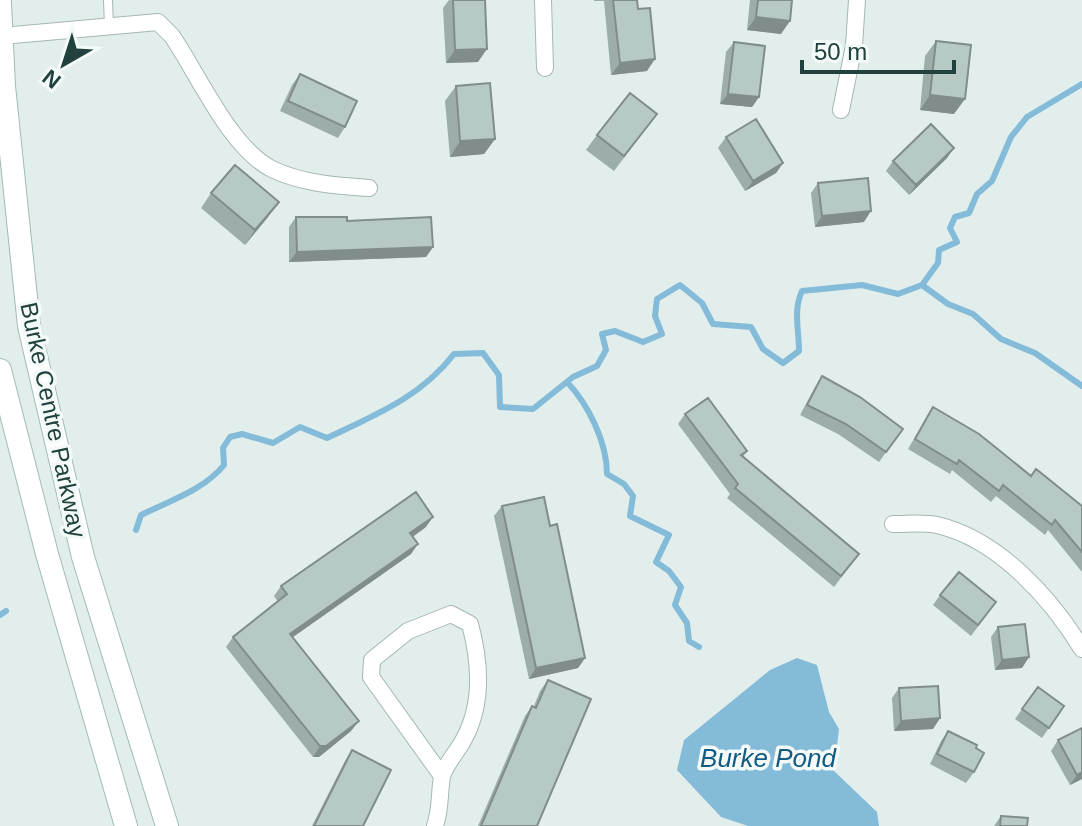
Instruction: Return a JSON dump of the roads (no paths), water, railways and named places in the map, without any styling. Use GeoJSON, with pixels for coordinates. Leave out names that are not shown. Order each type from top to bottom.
{"type":"FeatureCollection","features":[{"type":"Feature","properties":{"kind":"main road","name":"Burke Centre Parkway"},"geometry":{"type":"LineString","coordinates":[[0,3],[29,326],[83,557],[167,826]]}},
{"type":"Feature","properties":{"kind":"main road","name":"Burke Centre Parkway"},"geometry":{"type":"LineString","coordinates":[[0,370],[47,554],[126,826]]}},
{"type":"Feature","properties":{"kind":"street"},"geometry":{"type":"LineString","coordinates":[[543,0],[545,68]]}},
{"type":"Feature","properties":{"kind":"street"},"geometry":{"type":"LineString","coordinates":[[841,110],[854,46],[857,0]]}},
{"type":"Feature","properties":{"kind":"street"},"geometry":{"type":"LineString","coordinates":[[2,36],[158,22],[172,36],[243,144],[270,168],[339,186],[369,188]]}},
{"type":"Feature","properties":{"kind":"street"},"geometry":{"type":"LineString","coordinates":[[893,524],[941,526],[992,552],[1048,602],[1082,649]]}},
{"type":"Feature","properties":{"kind":"street"},"geometry":{"type":"LineString","coordinates":[[435,826],[442,803],[442,776],[466,736],[479,692],[470,624],[451,614],[408,631],[372,660],[371,677],[442,776]]}},
{"type":"Feature","properties":{"kind":"lane"},"geometry":{"type":"LineString","coordinates":[[108,0],[109,26]]}},
{"type":"Feature","properties":{"kind":"water","name":"Burke Pond"},"geometry":{"type":"Polygon","coordinates":[[[797,658],[817,665],[829,712],[839,729],[834,771],[877,812],[879,826],[748,826],[721,817],[677,770],[684,740],[770,670],[797,658]]]}},
{"type":"Feature","properties":{"kind":"waterway"},"geometry":{"type":"LineString","coordinates":[[136,530],[141,515],[186,494],[216,474],[224,465],[223,448],[230,437],[242,434],[273,443],[300,427],[327,438],[380,413],[412,393],[454,354],[483,353],[499,375],[500,407],[533,409],[573,377],[597,366],[606,350],[602,334],[615,331],[643,342],[662,334],[655,316],[657,299],[680,285],[702,303],[713,324],[751,327],[763,349],[783,363],[799,351],[797,313],[802,291],[862,285],[898,294],[922,285],[938,263],[939,250],[957,242],[950,228],[955,217],[969,213],[977,194],[992,181],[1011,137],[1027,117],[1082,84]]}},
{"type":"Feature","properties":{"kind":"waterway"},"geometry":{"type":"LineString","coordinates":[[922,285],[948,304],[973,314],[1001,339],[1035,353],[1082,386]]}},
{"type":"Feature","properties":{"kind":"waterway"},"geometry":{"type":"LineString","coordinates":[[567,382],[595,424],[604,449],[607,474],[624,484],[633,496],[630,516],[669,535],[656,562],[669,571],[681,587],[675,605],[687,623],[689,641],[699,647]]}},
{"type":"Feature","properties":{"kind":"waterway"},"geometry":{"type":"LineString","coordinates":[[0,615],[6,611]]}}]}
